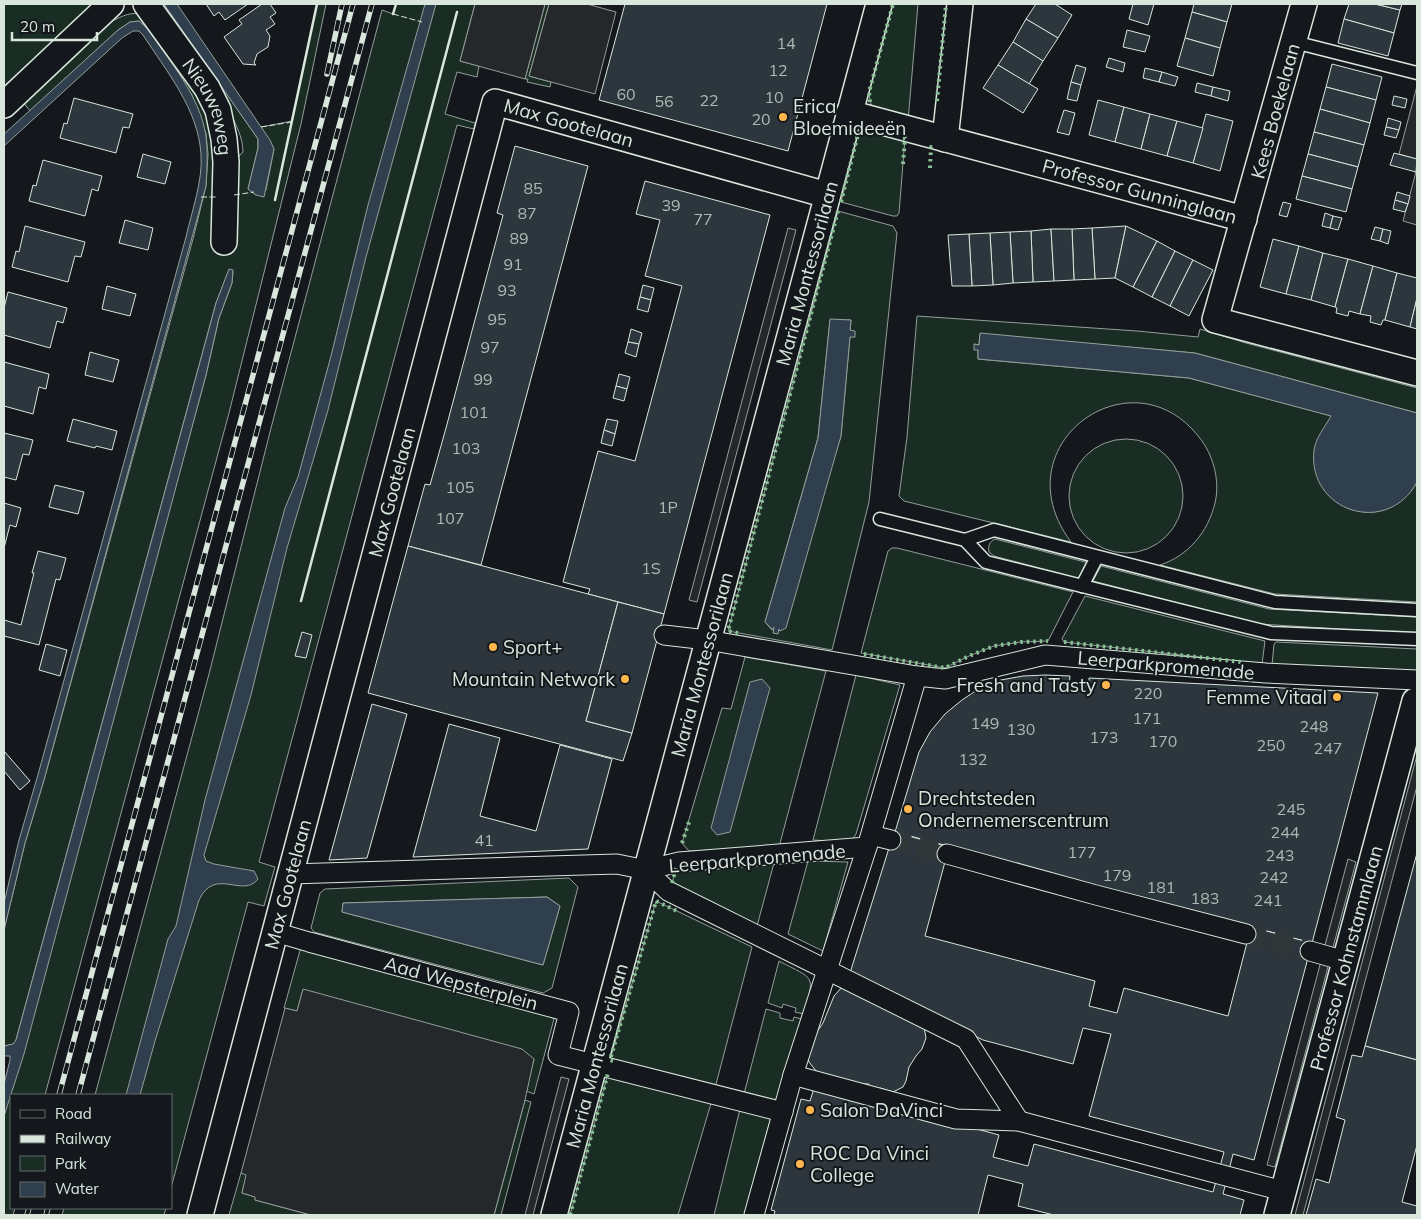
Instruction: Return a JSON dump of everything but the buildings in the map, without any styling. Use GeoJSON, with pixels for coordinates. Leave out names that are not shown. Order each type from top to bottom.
{"type":"FeatureCollection","features":[{"type":"Feature","properties":{"kind":"street"},"geometry":{"type":"LineString","coordinates":[[4,105],[111,4]]}},
{"type":"Feature","properties":{"kind":"street","name":"Nieuweweg"},"geometry":{"type":"LineString","coordinates":[[146,4],[207,88],[218,110],[224,139],[224,242]]}},
{"type":"Feature","properties":{"kind":"street","name":"Maria Montessorilaan"},"geometry":{"type":"LineString","coordinates":[[554,1215],[878,4]]}},
{"type":"Feature","properties":{"kind":"street"},"geometry":{"type":"LineString","coordinates":[[945,139],[960,4]]}},
{"type":"Feature","properties":{"kind":"street","name":"Kees Boekelaan"},"geometry":{"type":"LineString","coordinates":[[1244,218],[1304,4]]}},
{"type":"Feature","properties":{"kind":"street","name":"Max Gootelaan"},"geometry":{"type":"LineString","coordinates":[[200,1215],[495,102],[827,195]]}},
{"type":"Feature","properties":{"kind":"street","name":"Professor Gunninglaan"},"geometry":{"type":"LineString","coordinates":[[848,113],[1244,218],[1216,320],[1417,373]]}},
{"type":"Feature","properties":{"kind":"street","name":"Leerparkpromenade"},"geometry":{"type":"LineString","coordinates":[[664,635],[707,640],[917,676],[945,679],[1045,655],[1266,673],[1416,694]]}},
{"type":"Feature","properties":{"kind":"street","name":"Leerparkpromenade"},"geometry":{"type":"LineString","coordinates":[[754,1215],[793,1075],[869,841],[917,676]]}},
{"type":"Feature","properties":{"kind":"street","name":"Professor Kohnstammlaan"},"geometry":{"type":"LineString","coordinates":[[1277,1215],[1416,694]]}},
{"type":"Feature","properties":{"kind":"street"},"geometry":{"type":"LineString","coordinates":[[869,841],[891,840]]}},
{"type":"Feature","properties":{"kind":"street","name":"Leerparkpromenade"},"geometry":{"type":"LineString","coordinates":[[646,870],[680,862],[869,841]]}},
{"type":"Feature","properties":{"kind":"street"},"geometry":{"type":"LineString","coordinates":[[947,854],[1086,893],[1246,934]]}},
{"type":"Feature","properties":{"kind":"street"},"geometry":{"type":"LineString","coordinates":[[290,874],[617,864],[646,870]]}},
{"type":"Feature","properties":{"kind":"street","name":"Leerparkpromenade"},"geometry":{"type":"LineString","coordinates":[[646,870],[668,891],[966,1039],[1019,1121]]}},
{"type":"Feature","properties":{"kind":"street","name":"Aad Wepsterplein"},"geometry":{"type":"LineString","coordinates":[[275,932],[569,1012],[558,1055],[595,1064]]}},
{"type":"Feature","properties":{"kind":"street"},"geometry":{"type":"LineString","coordinates":[[1310,951],[1345,961]]}},
{"type":"Feature","properties":{"kind":"street"},"geometry":{"type":"LineString","coordinates":[[595,1064],[783,1112]]}},
{"type":"Feature","properties":{"kind":"street"},"geometry":{"type":"LineString","coordinates":[[793,1075],[956,1119],[1019,1121],[1283,1191]]}},
{"type":"Feature","properties":{"kind":"lane"},"geometry":{"type":"LineString","coordinates":[[1294,42],[1417,73]]}},
{"type":"Feature","properties":{"kind":"lane"},"geometry":{"type":"LineString","coordinates":[[880,519],[965,540],[986,562],[1271,633],[1417,639]]}},
{"type":"Feature","properties":{"kind":"lane"},"geometry":{"type":"LineString","coordinates":[[965,540],[994,530],[1275,602],[1417,610]]}},
{"type":"Feature","properties":{"kind":"lane"},"geometry":{"type":"LineString","coordinates":[[1082,586],[1097,557]]}},
{"type":"Feature","properties":{"kind":"green space"},"geometry":{"type":"Polygon","coordinates":[[[4,4],[92,4],[4,86],[4,4]]]}},
{"type":"Feature","properties":{"kind":"green space"},"geometry":{"type":"Polygon","coordinates":[[[155,4],[164,4],[258,139],[258,148],[248,189],[256,195],[266,190],[274,149],[261,127],[292,121],[317,4],[326,4],[301,124],[229,413],[45,1094],[10,1094],[10,1209],[15,1209],[13,1215],[4,1215],[4,1116],[206,375],[219,318],[232,283],[233,271],[229,270],[216,303],[16,1040],[14,1044],[4,1046],[4,930],[25,843],[193,239],[206,186],[208,154],[206,134],[192,95],[148,29],[139,21],[130,22],[118,30],[30,111],[23,102],[112,21],[131,14],[143,15],[211,112],[229,250],[237,229],[233,215],[232,163],[243,152],[238,130],[220,97],[155,4]]]}},
{"type":"Feature","properties":{"kind":"green space"},"geometry":{"type":"Polygon","coordinates":[[[396,4],[475,4],[460,61],[479,66],[477,77],[457,72],[445,114],[475,123],[474,129],[457,125],[259,862],[275,867],[264,906],[248,902],[172,1184],[172,1094],[95,1094],[209,674],[271,428],[382,10],[393,14],[396,4]]]}},
{"type":"Feature","properties":{"kind":"green space"},"geometry":{"type":"Polygon","coordinates":[[[545,4],[549,4],[529,76],[551,82],[550,87],[527,82],[528,79],[525,79],[545,4]]]}},
{"type":"Feature","properties":{"kind":"green space"},"geometry":{"type":"Polygon","coordinates":[[[893,4],[918,4],[908,121],[874,110],[870,102],[869,92],[893,4]]]}},
{"type":"Feature","properties":{"kind":"green space"},"geometry":{"type":"Polygon","coordinates":[[[860,126],[905,138],[899,213],[897,216],[841,202],[860,126]]]}},
{"type":"Feature","properties":{"kind":"green space"},"geometry":{"type":"Polygon","coordinates":[[[838,211],[893,226],[897,233],[869,502],[832,650],[728,631],[838,211]],[[830,320],[818,438],[765,622],[772,630],[775,628],[778,633],[841,436],[850,336],[855,337],[850,331],[851,320],[830,320]]]}},
{"type":"Feature","properties":{"kind":"green space"},"geometry":{"type":"Polygon","coordinates":[[[917,316],[1198,337],[1200,329],[1417,388],[1417,413],[1195,353],[980,334],[979,345],[974,344],[978,350],[978,359],[1189,378],[1332,416],[1347,508],[1363,512],[1376,512],[1389,508],[1412,490],[1417,482],[1417,602],[1275,594],[1160,565],[1179,556],[1202,533],[1212,514],[1217,487],[1213,463],[1202,441],[1174,414],[1143,403],[1112,406],[1084,419],[1063,442],[1051,472],[1053,506],[1071,542],[904,501],[899,496],[907,437],[917,316]]]}},
{"type":"Feature","properties":{"kind":"green space"},"geometry":{"type":"Polygon","coordinates":[[[1126,439],[1148,443],[1167,455],[1179,474],[1183,496],[1179,518],[1167,537],[1148,549],[1126,553],[1104,549],[1085,537],[1073,518],[1069,496],[1073,474],[1085,455],[1104,443],[1126,439]]]}},
{"type":"Feature","properties":{"kind":"green space"},"geometry":{"type":"Polygon","coordinates":[[[995,539],[1089,563],[1081,579],[994,556],[989,552],[989,548],[990,543],[995,539]]]}},
{"type":"Feature","properties":{"kind":"green space"},"geometry":{"type":"Polygon","coordinates":[[[892,548],[1073,592],[1048,641],[994,646],[945,668],[861,653],[888,551],[892,548]]]}},
{"type":"Feature","properties":{"kind":"green space"},"geometry":{"type":"Polygon","coordinates":[[[1101,566],[1269,609],[1417,617],[1417,634],[1260,624],[1093,581],[1101,566]]]}},
{"type":"Feature","properties":{"kind":"green space"},"geometry":{"type":"Polygon","coordinates":[[[1085,596],[1265,641],[1262,664],[1064,642],[1062,639],[1085,596]]]}},
{"type":"Feature","properties":{"kind":"green space"},"geometry":{"type":"Polygon","coordinates":[[[1276,642],[1417,649],[1417,675],[1272,665],[1274,644],[1276,642]]]}},
{"type":"Feature","properties":{"kind":"green space"},"geometry":{"type":"Polygon","coordinates":[[[745,657],[826,671],[779,847],[689,851],[682,843],[722,708],[731,709],[745,657]]]}},
{"type":"Feature","properties":{"kind":"green space"},"geometry":{"type":"Polygon","coordinates":[[[856,675],[900,685],[856,834],[851,842],[813,840],[856,675]]]}},
{"type":"Feature","properties":{"kind":"green space"},"geometry":{"type":"Polygon","coordinates":[[[808,861],[848,862],[823,951],[788,934],[808,861]]]}},
{"type":"Feature","properties":{"kind":"green space"},"geometry":{"type":"Polygon","coordinates":[[[774,863],[757,926],[672,883],[676,868],[774,863]]]}},
{"type":"Feature","properties":{"kind":"green space"},"geometry":{"type":"Polygon","coordinates":[[[569,878],[578,887],[552,988],[543,993],[314,932],[311,928],[320,893],[325,889],[569,878]],[[547,897],[343,903],[342,912],[543,965],[560,906],[547,897]]]}},
{"type":"Feature","properties":{"kind":"green space"},"geometry":{"type":"Polygon","coordinates":[[[656,901],[752,947],[715,1088],[610,1060],[656,901]]]}},
{"type":"Feature","properties":{"kind":"green space"},"geometry":{"type":"Polygon","coordinates":[[[301,947],[555,1015],[534,1094],[526,1091],[534,1059],[303,990],[297,1011],[284,1008],[301,947]]]}},
{"type":"Feature","properties":{"kind":"green space"},"geometry":{"type":"Polygon","coordinates":[[[779,961],[800,972],[809,980],[810,992],[804,1014],[795,1012],[796,1008],[783,1004],[782,1008],[768,1003],[779,961]]]}},
{"type":"Feature","properties":{"kind":"green space"},"geometry":{"type":"Polygon","coordinates":[[[766,1009],[780,1013],[780,1018],[793,1021],[794,1017],[802,1019],[779,1096],[773,1101],[744,1094],[766,1009]]]}},
{"type":"Feature","properties":{"kind":"green space"},"geometry":{"type":"Polygon","coordinates":[[[608,1073],[712,1100],[678,1215],[570,1215],[608,1073]]]}},
{"type":"Feature","properties":{"kind":"green space"},"geometry":{"type":"Polygon","coordinates":[[[525,1100],[531,1102],[501,1215],[494,1215],[525,1100]]]}},
{"type":"Feature","properties":{"kind":"green space"},"geometry":{"type":"Polygon","coordinates":[[[740,1109],[771,1117],[744,1215],[714,1215],[740,1109]]]}},
{"type":"Feature","properties":{"kind":"green space"},"geometry":{"type":"Polygon","coordinates":[[[241,1173],[247,1174],[242,1193],[256,1197],[255,1200],[311,1215],[229,1215],[241,1173]]]}},
{"type":"Feature","properties":{"kind":"green space"},"geometry":{"type":"Polygon","coordinates":[[[64,1209],[166,1209],[164,1215],[62,1215],[64,1209]]]}},
{"type":"Feature","properties":{"kind":"shaded area"},"geometry":{"type":"Polygon","coordinates":[[[475,4],[545,4],[525,79],[460,61],[475,4]]]}},
{"type":"Feature","properties":{"kind":"shaded area"},"geometry":{"type":"Polygon","coordinates":[[[549,4],[587,4],[616,12],[595,94],[529,76],[549,4]]]}},
{"type":"Feature","properties":{"kind":"shaded area"},"geometry":{"type":"Polygon","coordinates":[[[1417,86],[1417,159],[1399,154],[1417,86]]]}},
{"type":"Feature","properties":{"kind":"shaded area"},"geometry":{"type":"Polygon","coordinates":[[[1417,168],[1417,225],[1403,221],[1417,168]]]}},
{"type":"Feature","properties":{"kind":"shaded area"},"geometry":{"type":"Polygon","coordinates":[[[788,228],[796,230],[697,602],[689,600],[788,228]]]}},
{"type":"Feature","properties":{"kind":"shaded area"},"geometry":{"type":"Polygon","coordinates":[[[1417,755],[1417,786],[1303,1215],[1295,1215],[1417,755]]]}},
{"type":"Feature","properties":{"kind":"shaded area"},"geometry":{"type":"Polygon","coordinates":[[[1348,859],[1356,862],[1332,951],[1324,949],[1348,859]]]}},
{"type":"Feature","properties":{"kind":"shaded area"},"geometry":{"type":"Polygon","coordinates":[[[1321,961],[1329,963],[1275,1167],[1267,1165],[1321,961]]]}},
{"type":"Feature","properties":{"kind":"shaded area"},"geometry":{"type":"Polygon","coordinates":[[[303,989],[522,1049],[534,1059],[494,1215],[311,1215],[255,1200],[255,1197],[242,1193],[246,1175],[241,1173],[285,1008],[297,1011],[303,989]]]}},
{"type":"Feature","properties":{"kind":"shaded area"},"geometry":{"type":"Polygon","coordinates":[[[561,1077],[569,1079],[533,1215],[525,1215],[561,1077]]]}},
{"type":"Feature","properties":{"kind":"water"},"geometry":{"type":"Polygon","coordinates":[[[164,4],[177,4],[270,140],[274,149],[264,197],[256,195],[248,189],[258,148],[258,139],[164,4]]]}},
{"type":"Feature","properties":{"kind":"water"},"geometry":{"type":"Polygon","coordinates":[[[425,4],[436,4],[366,257],[328,410],[287,548],[251,695],[204,855],[206,861],[214,864],[254,871],[258,879],[252,884],[245,886],[213,885],[206,890],[199,900],[140,1094],[126,1094],[168,939],[176,926],[205,800],[285,508],[298,477],[331,356],[368,205],[425,4]]]}},
{"type":"Feature","properties":{"kind":"water"},"geometry":{"type":"Polygon","coordinates":[[[139,21],[148,29],[183,80],[198,107],[206,136],[206,186],[44,780],[25,843],[4,930],[4,903],[19,840],[186,237],[199,185],[201,154],[199,137],[188,106],[171,77],[139,31],[133,31],[122,38],[4,146],[4,134],[118,30],[130,22],[139,21]]]}},
{"type":"Feature","properties":{"kind":"water"},"geometry":{"type":"Polygon","coordinates":[[[229,269],[233,270],[232,283],[219,318],[206,375],[24,1054],[4,1116],[4,1084],[10,1056],[4,1056],[4,1046],[13,1044],[16,1040],[216,303],[229,269]]]}},
{"type":"Feature","properties":{"kind":"water"},"geometry":{"type":"Polygon","coordinates":[[[830,319],[851,320],[850,330],[855,331],[855,337],[850,337],[841,436],[786,628],[780,631],[779,629],[778,634],[773,633],[774,627],[773,630],[765,622],[818,438],[830,319]]]}},
{"type":"Feature","properties":{"kind":"water"},"geometry":{"type":"Polygon","coordinates":[[[980,333],[1195,353],[1417,413],[1417,482],[1404,499],[1388,509],[1370,512],[1352,510],[1336,502],[1323,489],[1315,471],[1315,445],[1331,416],[1189,378],[978,359],[978,350],[974,350],[974,344],[979,345],[980,333]]]}},
{"type":"Feature","properties":{"kind":"water"},"geometry":{"type":"Polygon","coordinates":[[[762,679],[770,688],[730,832],[717,835],[711,828],[750,682],[762,679]]]}},
{"type":"Feature","properties":{"kind":"water"},"geometry":{"type":"Polygon","coordinates":[[[547,897],[560,906],[543,965],[342,912],[343,903],[547,897]]]}},
{"type":"Feature","properties":{"kind":"tunnel"},"geometry":{"type":"LineString","coordinates":[[891,840],[947,854]]}},
{"type":"Feature","properties":{"kind":"tunnel"},"geometry":{"type":"LineString","coordinates":[[1246,934],[1310,951]]}},
{"type":"Feature","properties":{"kind":"railway"},"geometry":{"type":"LineString","coordinates":[[327,74],[342,4]]}},
{"type":"Feature","properties":{"kind":"railway"},"geometry":{"type":"LineString","coordinates":[[59,1094],[353,4]]}},
{"type":"Feature","properties":{"kind":"railway"},"geometry":{"type":"LineString","coordinates":[[78,1094],[372,4]]}},
{"type":"Feature","properties":{"kind":"railway"},"geometry":{"type":"LineString","coordinates":[[27,1215],[29,1209]]}},
{"type":"Feature","properties":{"kind":"railway"},"geometry":{"type":"LineString","coordinates":[[46,1215],[48,1209]]}},
{"type":"Feature","properties":{"kind":"hedge"},"geometry":{"type":"LineString","coordinates":[[870,102],[869,92],[893,4]]}},
{"type":"Feature","properties":{"kind":"hedge"},"geometry":{"type":"LineString","coordinates":[[937,101],[946,4]]}},
{"type":"Feature","properties":{"kind":"hedge"},"geometry":{"type":"LineString","coordinates":[[841,202],[860,126],[862,127]]}},
{"type":"Feature","properties":{"kind":"hedge"},"geometry":{"type":"LineString","coordinates":[[903,138],[905,138],[903,164]]}},
{"type":"Feature","properties":{"kind":"hedge"},"geometry":{"type":"LineString","coordinates":[[930,168],[931,147],[935,148]]}},
{"type":"Feature","properties":{"kind":"hedge"},"geometry":{"type":"LineString","coordinates":[[738,633],[728,631],[838,211]]}},
{"type":"Feature","properties":{"kind":"hedge"},"geometry":{"type":"LineString","coordinates":[[864,654],[945,668],[994,646],[1048,641]]}},
{"type":"Feature","properties":{"kind":"hedge"},"geometry":{"type":"LineString","coordinates":[[1064,642],[1241,662]]}},
{"type":"Feature","properties":{"kind":"hedge"},"geometry":{"type":"LineString","coordinates":[[682,843],[689,822]]}},
{"type":"Feature","properties":{"kind":"hedge"},"geometry":{"type":"LineString","coordinates":[[672,883],[676,868]]}},
{"type":"Feature","properties":{"kind":"hedge"},"geometry":{"type":"LineString","coordinates":[[613,1061],[610,1060],[656,901],[677,911]]}},
{"type":"Feature","properties":{"kind":"hedge"},"geometry":{"type":"LineString","coordinates":[[570,1215],[608,1073]]}},
{"type":"Feature","properties":{"kind":"fence"},"geometry":{"type":"LineString","coordinates":[[393,14],[422,22]]}},
{"type":"Feature","properties":{"kind":"fence"},"geometry":{"type":"LineString","coordinates":[[261,127],[292,122]]}},
{"type":"Feature","properties":{"kind":"fence"},"geometry":{"type":"LineString","coordinates":[[234,195],[254,192]]}},
{"type":"Feature","properties":{"kind":"fence"},"geometry":{"type":"LineString","coordinates":[[201,197],[217,197]]}},
{"type":"Feature","properties":{"kind":"wall"},"geometry":{"type":"LineString","coordinates":[[275,200],[317,4]]}},
{"type":"Feature","properties":{"kind":"wall"},"geometry":{"type":"LineString","coordinates":[[393,14],[396,4]]}},
{"type":"Feature","properties":{"kind":"wall"},"geometry":{"type":"LineString","coordinates":[[301,601],[457,12]]}},
{"type":"Feature","properties":{"kind":"place","name":"Erica Bloemideeën"},"geometry":{"type":"Point","coordinates":[783,117]}},
{"type":"Feature","properties":{"kind":"place","name":"Sport+"},"geometry":{"type":"Point","coordinates":[493,647]}},
{"type":"Feature","properties":{"kind":"place","name":"Mountain Network"},"geometry":{"type":"Point","coordinates":[625,679]}},
{"type":"Feature","properties":{"kind":"place","name":"Fresh and Tasty"},"geometry":{"type":"Point","coordinates":[1106,685]}},
{"type":"Feature","properties":{"kind":"place","name":"Femme Vitaal"},"geometry":{"type":"Point","coordinates":[1337,697]}},
{"type":"Feature","properties":{"kind":"place","name":"Drechtsteden Ondernemerscentrum"},"geometry":{"type":"Point","coordinates":[908,809]}},
{"type":"Feature","properties":{"kind":"place","name":"Salon DaVinci"},"geometry":{"type":"Point","coordinates":[810,1110]}},
{"type":"Feature","properties":{"kind":"place","name":"ROC Da Vinci College"},"geometry":{"type":"Point","coordinates":[800,1164]}}]}
